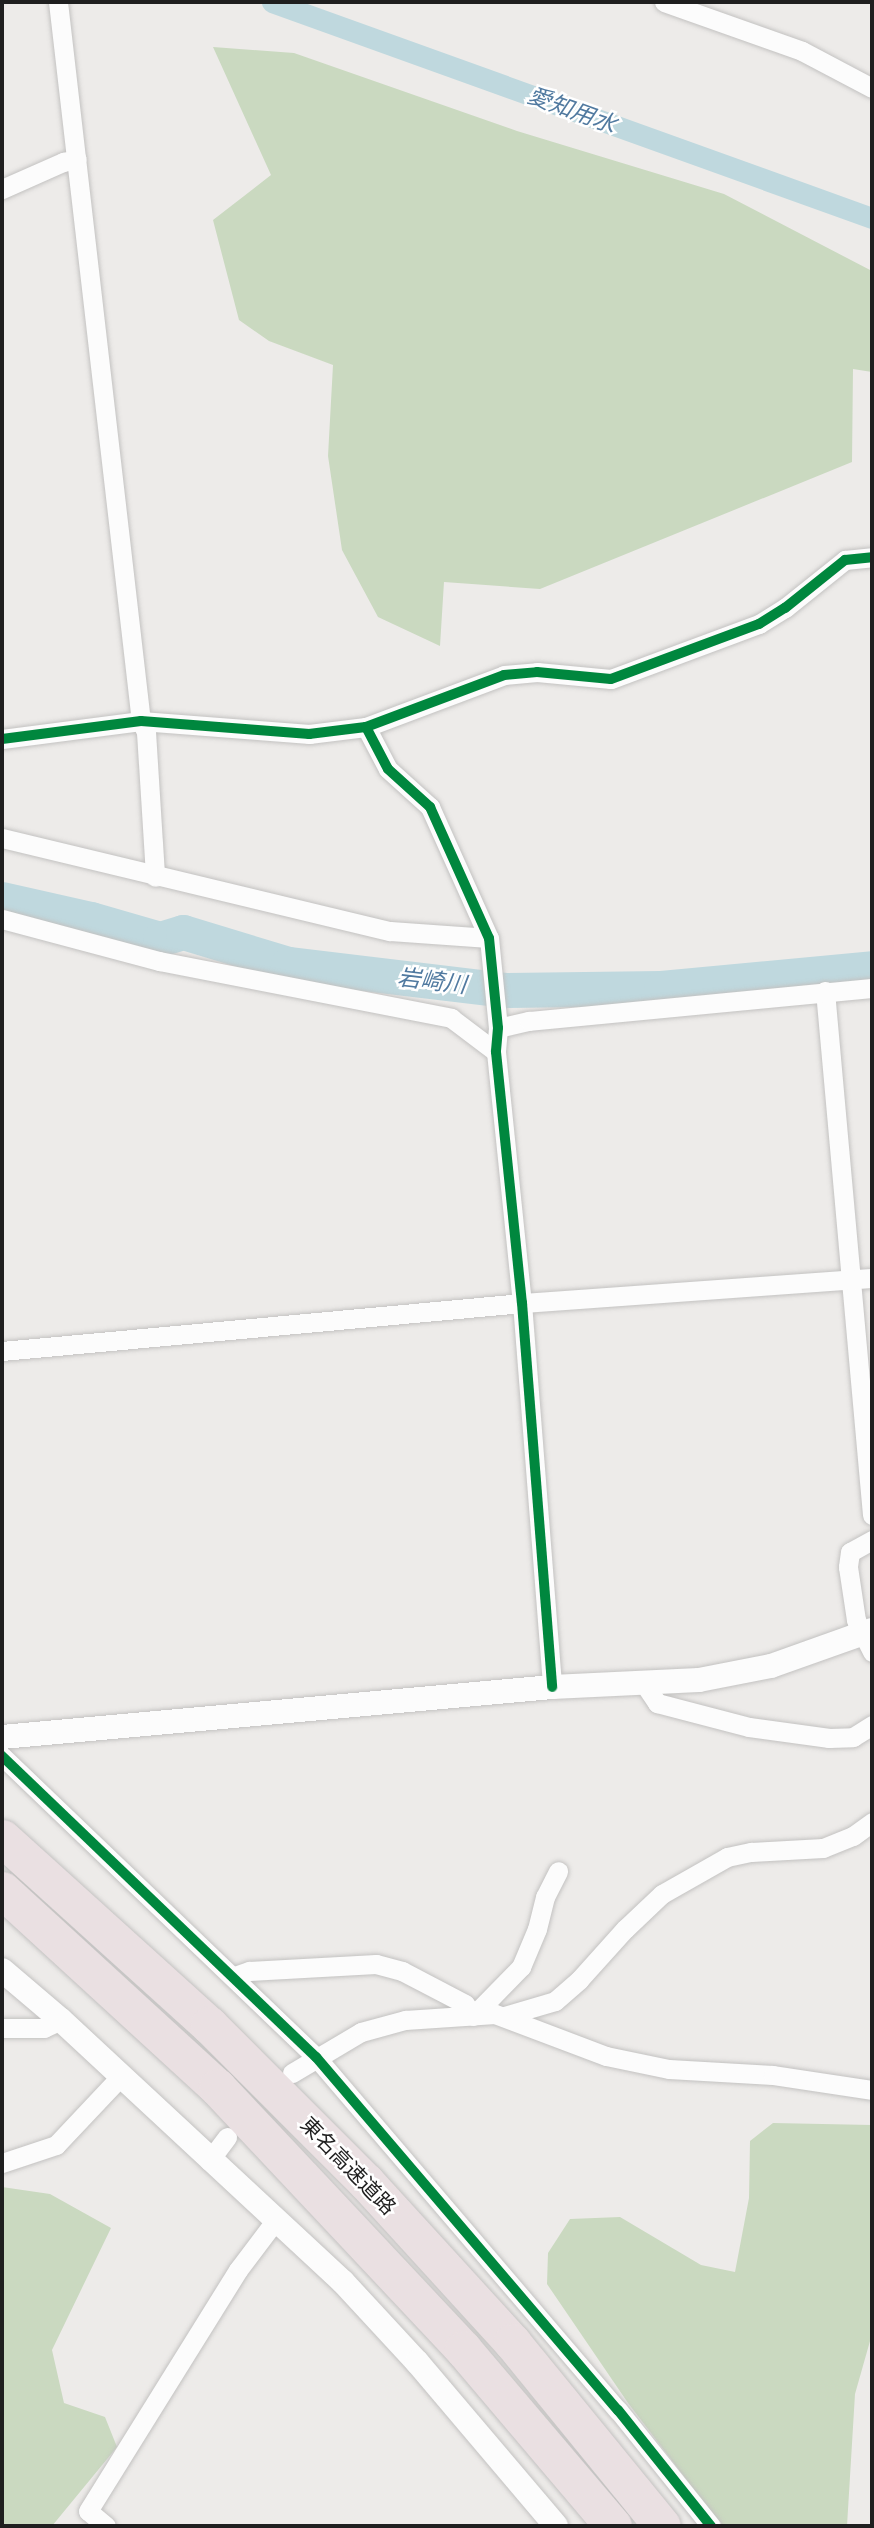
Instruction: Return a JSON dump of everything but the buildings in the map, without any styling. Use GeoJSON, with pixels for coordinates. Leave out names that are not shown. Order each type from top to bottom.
{"type":"FeatureCollection","features":[{"type":"Feature","properties":{"kind":"highway","name":"東名高速道路"},"geometry":{"type":"LineString","coordinates":[[2,1838],[209,2025],[366,2182],[512,2342],[662,2526]]}},
{"type":"Feature","properties":{"kind":"highway","name":"東名高速道路"},"geometry":{"type":"LineString","coordinates":[[2,1889],[217,2087],[463,2350],[613,2526]]}},
{"type":"Feature","properties":{"kind":"street"},"geometry":{"type":"LineString","coordinates":[[58,2],[141,721],[146,732],[155,877]]}},
{"type":"Feature","properties":{"kind":"street"},"geometry":{"type":"LineString","coordinates":[[664,2],[802,51],[872,88]]}},
{"type":"Feature","properties":{"kind":"street"},"geometry":{"type":"LineString","coordinates":[[2,189],[63,162],[77,159]]}},
{"type":"Feature","properties":{"kind":"street"},"geometry":{"type":"LineString","coordinates":[[2,740],[141,721],[309,733],[366,727],[504,675],[537,672],[611,679],[759,624],[785,608],[845,560],[872,556]]}},
{"type":"Feature","properties":{"kind":"street"},"geometry":{"type":"LineString","coordinates":[[366,727],[388,769],[430,807],[489,938],[497,1025],[496,1052],[522,1303],[552,1688]]}},
{"type":"Feature","properties":{"kind":"street"},"geometry":{"type":"LineString","coordinates":[[2,838],[155,877],[390,931],[489,938]]}},
{"type":"Feature","properties":{"kind":"street"},"geometry":{"type":"LineString","coordinates":[[2,919],[159,961],[451,1018],[496,1052]]}},
{"type":"Feature","properties":{"kind":"street"},"geometry":{"type":"LineString","coordinates":[[497,1025],[872,988]]}},
{"type":"Feature","properties":{"kind":"street"},"geometry":{"type":"LineString","coordinates":[[825,991],[872,1515]]}},
{"type":"Feature","properties":{"kind":"street"},"geometry":{"type":"LineString","coordinates":[[2,1351],[522,1303],[872,1278]]}},
{"type":"Feature","properties":{"kind":"street"},"geometry":{"type":"LineString","coordinates":[[2,1737],[552,1688],[645,1685],[699,1680],[771,1667],[869,1639],[856,1620],[849,1560],[850,1552],[872,1540]]}},
{"type":"Feature","properties":{"kind":"street"},"geometry":{"type":"LineString","coordinates":[[645,1685],[657,1703],[749,1727],[829,1738],[853,1737],[872,1725]]}},
{"type":"Feature","properties":{"kind":"street"},"geometry":{"type":"LineString","coordinates":[[2,1756],[316,2057],[618,2410],[711,2526]]}},
{"type":"Feature","properties":{"kind":"street"},"geometry":{"type":"LineString","coordinates":[[292,2073],[361,2032],[405,2020],[504,2016],[555,2001],[579,1980],[625,1929],[662,1894],[727,1857],[751,1852],[823,1847],[853,1836],[872,1822]]}},
{"type":"Feature","properties":{"kind":"street"},"geometry":{"type":"LineString","coordinates":[[473,2016],[521,1967],[537,1929],[545,1897],[558,1871]]}},
{"type":"Feature","properties":{"kind":"street"},"geometry":{"type":"LineString","coordinates":[[234,1976],[249,1971],[376,1964],[402,1971],[465,2004],[473,2016]]}},
{"type":"Feature","properties":{"kind":"street"},"geometry":{"type":"LineString","coordinates":[[2,1970],[61,2020],[209,2161],[343,2282],[418,2362],[556,2526]]}},
{"type":"Feature","properties":{"kind":"street"},"geometry":{"type":"LineString","coordinates":[[504,2016],[606,2056],[669,2069],[773,2075],[872,2090]]}},
{"type":"Feature","properties":{"kind":"street"},"geometry":{"type":"LineString","coordinates":[[2,2028],[44,2028],[61,2020]]}},
{"type":"Feature","properties":{"kind":"street"},"geometry":{"type":"LineString","coordinates":[[2,2163],[56,2145],[121,2076]]}},
{"type":"Feature","properties":{"kind":"street"},"geometry":{"type":"LineString","coordinates":[[209,2161],[227,2137]]}},
{"type":"Feature","properties":{"kind":"street"},"geometry":{"type":"LineString","coordinates":[[106,2526],[88,2511],[238,2270],[275,2221]]}},
{"type":"Feature","properties":{"kind":"green space"},"geometry":{"type":"Polygon","coordinates":[[[213,47],[294,53],[517,131],[724,194],[872,271],[872,372],[853,369],[852,462],[540,589],[444,582],[440,646],[378,617],[342,550],[328,456],[333,365],[269,341],[239,320],[213,220],[271,175],[213,47]]]}},
{"type":"Feature","properties":{"kind":"green space"},"geometry":{"type":"Polygon","coordinates":[[[773,2123],[872,2125],[872,2334],[855,2394],[847,2526],[722,2526],[628,2403],[547,2284],[548,2253],[570,2219],[620,2217],[701,2265],[735,2272],[749,2198],[750,2141],[773,2123]]]}},
{"type":"Feature","properties":{"kind":"green space"},"geometry":{"type":"Polygon","coordinates":[[[2,2187],[50,2194],[111,2228],[52,2350],[64,2403],[105,2417],[117,2447],[52,2526],[2,2526],[2,2187]]]}},
{"type":"Feature","properties":{"kind":"waterway","name":"愛知用水"},"geometry":{"type":"LineString","coordinates":[[272,2],[872,218]]}},
{"type":"Feature","properties":{"kind":"waterway","name":"岩崎川"},"geometry":{"type":"LineString","coordinates":[[2,899],[91,919],[160,939],[183,932],[288,964],[506,990],[661,988],[872,968]]}},
{"type":"Feature","properties":{"kind":"cycle path"},"geometry":{"type":"LineString","coordinates":[[2,739],[141,721],[309,734],[366,727],[504,675],[537,672],[611,679],[759,624],[785,608],[845,560],[872,557]]}},
{"type":"Feature","properties":{"kind":"cycle path"},"geometry":{"type":"LineString","coordinates":[[366,727],[388,769],[430,807],[489,938],[498,1028],[496,1052],[522,1303],[552,1687]]}},
{"type":"Feature","properties":{"kind":"cycle path"},"geometry":{"type":"LineString","coordinates":[[2,1756],[316,2057],[618,2410],[711,2526]]}}]}
